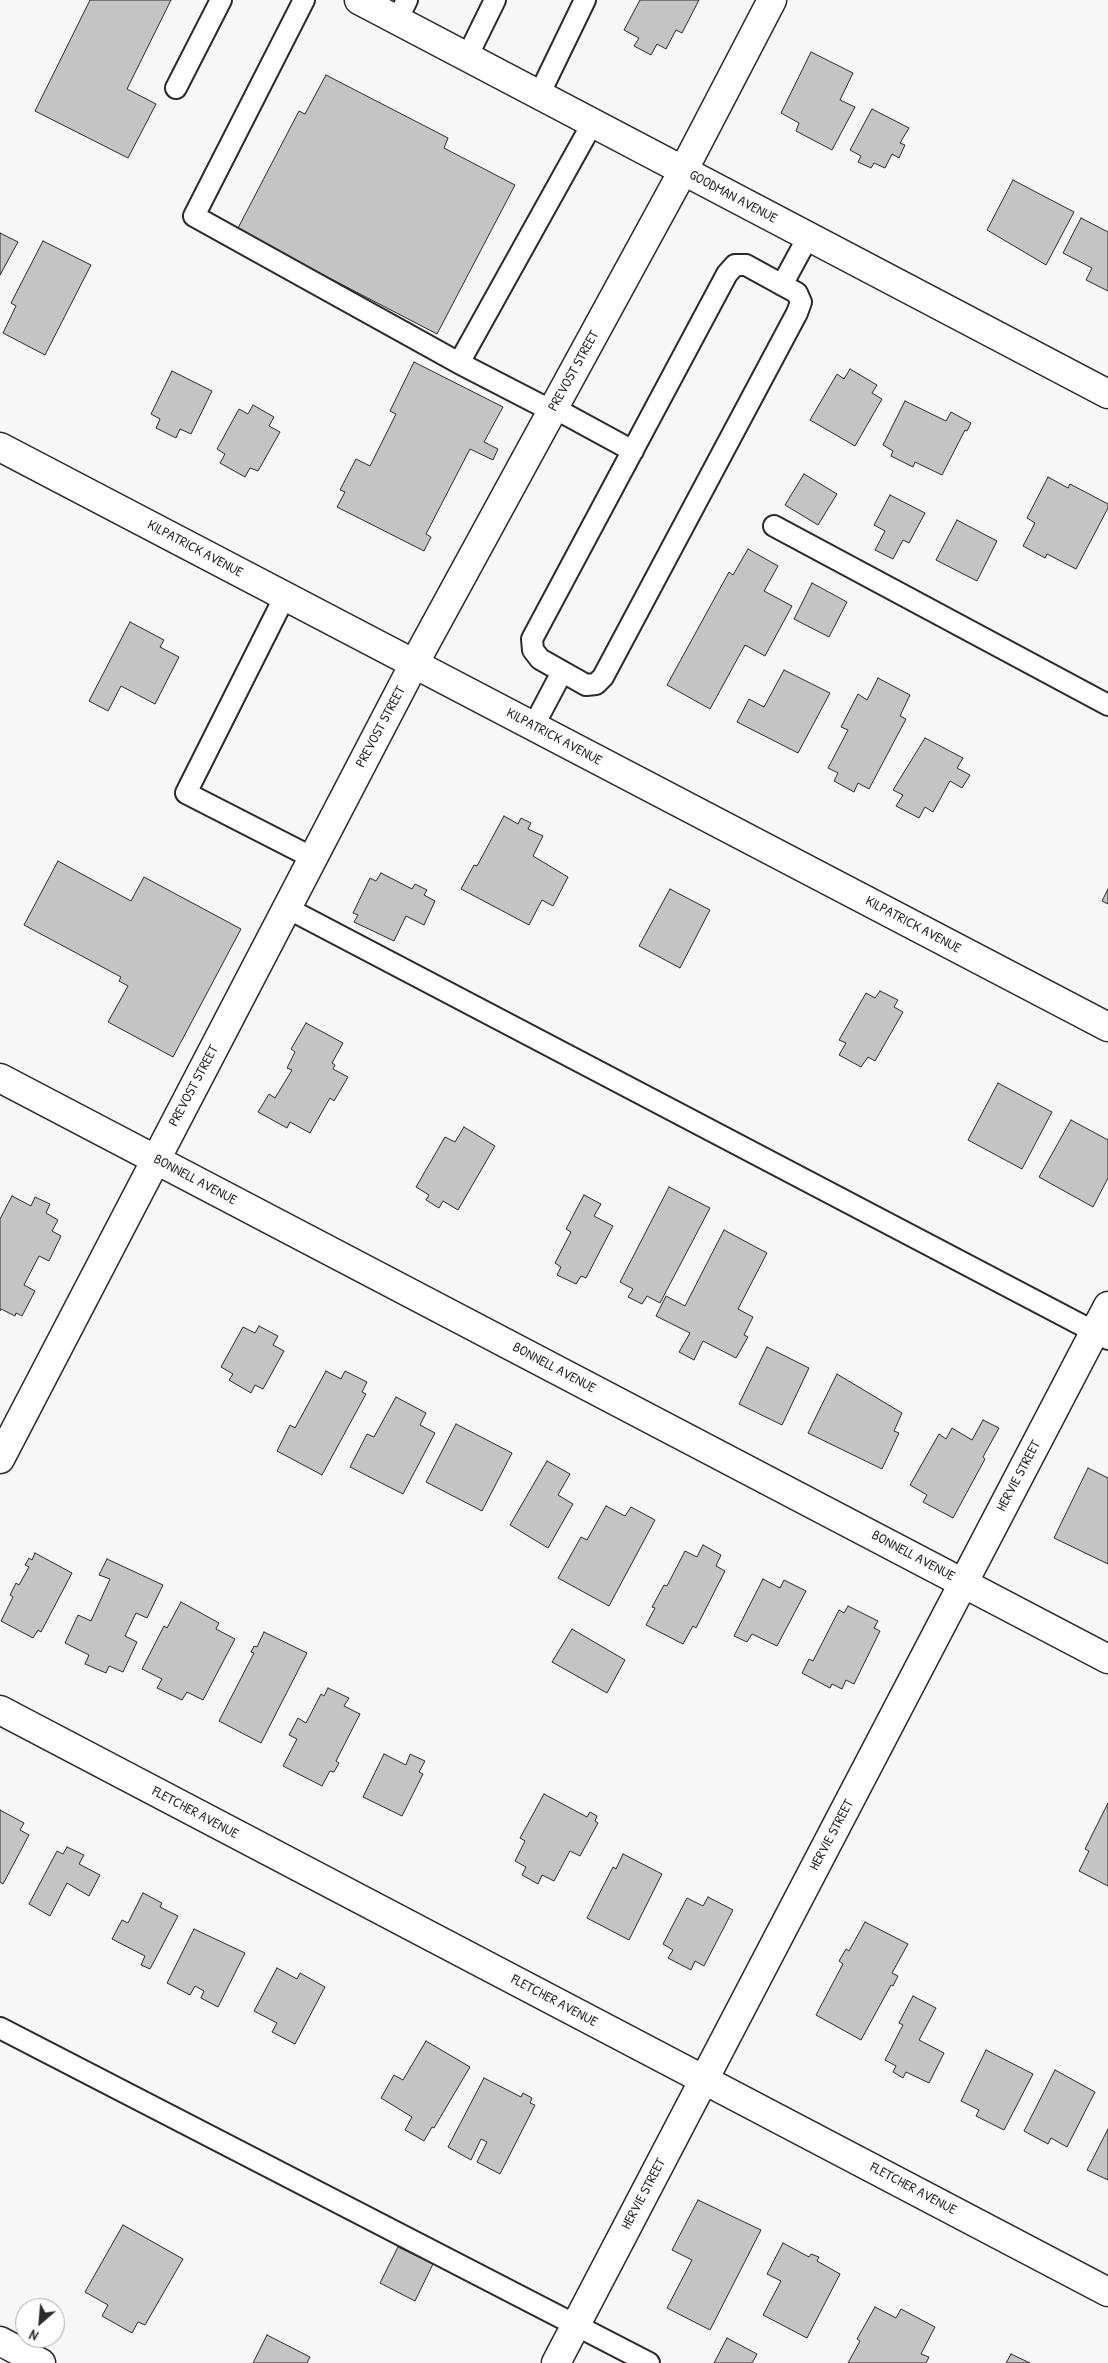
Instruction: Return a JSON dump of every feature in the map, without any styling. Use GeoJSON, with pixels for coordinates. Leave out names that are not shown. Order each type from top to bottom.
{"type":"FeatureCollection","features":[{"type":"Feature","properties":{"kind":"street","name":"GOODMAN AVENUE"},"geometry":{"type":"LineString","coordinates":[[359,0],[402,10],[466,57],[1108,394]]}},
{"type":"Feature","properties":{"kind":"street","name":"PREVOST STREET"},"geometry":{"type":"LineString","coordinates":[[0,1459],[414,664],[683,171],[772,0]]}},
{"type":"Feature","properties":{"kind":"street","name":"KILPATRICK AVENUE"},"geometry":{"type":"LineString","coordinates":[[0,447],[1108,1027]]}},
{"type":"Feature","properties":{"kind":"street","name":"BONNELL AVENUE"},"geometry":{"type":"LineString","coordinates":[[0,1078],[1108,1659]]}},
{"type":"Feature","properties":{"kind":"street","name":"HERVIE STREET"},"geometry":{"type":"LineString","coordinates":[[556,2363],[963,1583],[1101,1335],[1108,1306]]}},
{"type":"Feature","properties":{"kind":"street","name":"FLETCHER AVENUE"},"geometry":{"type":"LineString","coordinates":[[0,1710],[1108,2292]]}},
{"type":"Feature","properties":{"kind":"street"},"geometry":{"type":"LineString","coordinates":[[0,2341],[42,2363]]}},
{"type":"Feature","properties":{"kind":"lane"},"geometry":{"type":"LineString","coordinates":[[176,88],[221,0]]}},
{"type":"Feature","properties":{"kind":"lane"},"geometry":{"type":"LineString","coordinates":[[304,0],[194,216],[459,363],[633,450]]}},
{"type":"Feature","properties":{"kind":"lane"},"geometry":{"type":"LineString","coordinates":[[466,57],[495,0]]}},
{"type":"Feature","properties":{"kind":"lane"},"geometry":{"type":"LineString","coordinates":[[538,95],[585,0]]}},
{"type":"Feature","properties":{"kind":"lane"},"geometry":{"type":"LineString","coordinates":[[459,363],[592,124]]}},
{"type":"Feature","properties":{"kind":"lane"},"geometry":{"type":"LineString","coordinates":[[782,285],[808,236]]}},
{"type":"Feature","properties":{"kind":"lane"},"geometry":{"type":"LineString","coordinates":[[735,264],[746,265],[782,285],[797,294],[801,302],[797,313],[603,677],[596,684],[586,685],[540,659],[533,650],[532,639],[727,274],[735,264]]}},
{"type":"Feature","properties":{"kind":"lane"},"geometry":{"type":"LineString","coordinates":[[774,526],[1108,705]]}},
{"type":"Feature","properties":{"kind":"lane"},"geometry":{"type":"LineString","coordinates":[[285,596],[186,793],[313,858]]}},
{"type":"Feature","properties":{"kind":"lane"},"geometry":{"type":"LineString","coordinates":[[533,726],[562,672]]}},
{"type":"Feature","properties":{"kind":"lane"},"geometry":{"type":"LineString","coordinates":[[288,908],[1101,1335]]}},
{"type":"Feature","properties":{"kind":"lane"},"geometry":{"type":"LineString","coordinates":[[0,2028],[648,2363]]}},
{"type":"Feature","properties":{"kind":"building"},"geometry":{"type":"Polygon","coordinates":[[[90,0],[171,0],[127,89],[156,104],[128,158],[35,111],[90,0]]]}},
{"type":"Feature","properties":{"kind":"building"},"geometry":{"type":"Polygon","coordinates":[[[640,0],[699,0],[682,33],[676,30],[666,49],[657,44],[651,55],[634,46],[639,38],[624,30],[640,0]]]}},
{"type":"Feature","properties":{"kind":"building"},"geometry":{"type":"Polygon","coordinates":[[[811,52],[853,73],[840,100],[855,107],[832,150],[796,131],[799,123],[781,113],[811,52]]]}},
{"type":"Feature","properties":{"kind":"building"},"geometry":{"type":"Polygon","coordinates":[[[326,75],[448,138],[444,148],[515,185],[437,334],[237,230],[299,111],[305,114],[326,75]]]}},
{"type":"Feature","properties":{"kind":"building"},"geometry":{"type":"Polygon","coordinates":[[[872,109],[909,128],[900,143],[905,145],[899,158],[892,154],[885,168],[874,163],[871,168],[858,162],[861,156],[850,150],[872,109]]]}},
{"type":"Feature","properties":{"kind":"building"},"geometry":{"type":"Polygon","coordinates":[[[1013,180],[1074,212],[1046,265],[987,230],[1013,180]]]}},
{"type":"Feature","properties":{"kind":"building"},"geometry":{"type":"Polygon","coordinates":[[[1081,218],[1108,232],[1108,291],[1086,280],[1092,268],[1063,253],[1081,218]]]}},
{"type":"Feature","properties":{"kind":"building"},"geometry":{"type":"Polygon","coordinates":[[[0,233],[18,242],[0,275],[0,233]]]}},
{"type":"Feature","properties":{"kind":"building"},"geometry":{"type":"Polygon","coordinates":[[[43,241],[91,265],[45,355],[3,333],[16,306],[11,303],[43,241]]]}},
{"type":"Feature","properties":{"kind":"building"},"geometry":{"type":"Polygon","coordinates":[[[414,362],[503,407],[484,442],[498,449],[493,460],[470,449],[426,534],[431,537],[424,551],[337,507],[345,492],[340,490],[356,459],[370,466],[396,414],[390,411],[414,362]]]}},
{"type":"Feature","properties":{"kind":"building"},"geometry":{"type":"Polygon","coordinates":[[[850,369],[877,385],[872,393],[882,399],[855,446],[810,420],[837,374],[844,379],[850,369]]]}},
{"type":"Feature","properties":{"kind":"building"},"geometry":{"type":"Polygon","coordinates":[[[172,371],[212,391],[191,434],[180,429],[176,438],[156,428],[160,419],[151,414],[172,371]]]}},
{"type":"Feature","properties":{"kind":"building"},"geometry":{"type":"Polygon","coordinates":[[[905,401],[946,421],[951,412],[971,423],[967,431],[965,430],[942,475],[915,462],[913,467],[891,456],[893,451],[883,445],[905,401]]]}},
{"type":"Feature","properties":{"kind":"building"},"geometry":{"type":"Polygon","coordinates":[[[253,405],[274,417],[269,426],[280,432],[258,471],[250,468],[245,477],[220,463],[225,454],[217,449],[239,409],[248,414],[253,405]]]}},
{"type":"Feature","properties":{"kind":"building"},"geometry":{"type":"Polygon","coordinates":[[[804,474],[837,494],[818,525],[785,505],[804,474]]]}},
{"type":"Feature","properties":{"kind":"building"},"geometry":{"type":"Polygon","coordinates":[[[1048,477],[1068,488],[1070,484],[1108,504],[1108,508],[1076,569],[1047,554],[1045,558],[1023,546],[1035,523],[1027,518],[1048,477]]]}},
{"type":"Feature","properties":{"kind":"building"},"geometry":{"type":"Polygon","coordinates":[[[890,495],[925,513],[909,543],[903,540],[893,559],[875,550],[885,531],[874,525],[890,495]]]}},
{"type":"Feature","properties":{"kind":"building"},"geometry":{"type":"Polygon","coordinates":[[[957,520],[997,541],[977,581],[936,560],[957,520]]]}},
{"type":"Feature","properties":{"kind":"building"},"geometry":{"type":"Polygon","coordinates":[[[748,549],[778,566],[764,591],[792,606],[765,656],[745,645],[710,709],[667,685],[729,572],[733,575],[748,549]]]}},
{"type":"Feature","properties":{"kind":"building"},"geometry":{"type":"Polygon","coordinates":[[[812,583],[847,602],[829,637],[794,619],[812,583]]]}},
{"type":"Feature","properties":{"kind":"building"},"geometry":{"type":"Polygon","coordinates":[[[130,622],[164,640],[160,647],[179,657],[155,704],[121,686],[108,711],[89,701],[130,622]]]}},
{"type":"Feature","properties":{"kind":"building"},"geometry":{"type":"Polygon","coordinates":[[[784,670],[830,693],[798,753],[737,722],[749,699],[764,707],[784,670]]]}},
{"type":"Feature","properties":{"kind":"building"},"geometry":{"type":"Polygon","coordinates":[[[878,678],[910,695],[900,716],[906,719],[869,789],[858,783],[854,792],[834,781],[838,773],[828,768],[848,730],[841,727],[858,694],[867,700],[878,678]]]}},
{"type":"Feature","properties":{"kind":"building"},"geometry":{"type":"Polygon","coordinates":[[[925,738],[963,758],[957,768],[970,775],[962,788],[950,781],[933,812],[925,807],[919,818],[896,806],[903,795],[893,790],[925,738]]]}},
{"type":"Feature","properties":{"kind":"building"},"geometry":{"type":"Polygon","coordinates":[[[504,816],[518,824],[521,818],[531,823],[528,829],[543,836],[533,856],[568,877],[553,906],[542,900],[529,925],[461,889],[474,865],[477,866],[504,816]]]}},
{"type":"Feature","properties":{"kind":"building"},"geometry":{"type":"Polygon","coordinates":[[[58,861],[131,901],[144,877],[241,929],[173,1057],[108,1022],[128,986],[119,981],[121,977],[24,925],[58,861]]]}},
{"type":"Feature","properties":{"kind":"building"},"geometry":{"type":"Polygon","coordinates":[[[381,873],[412,889],[415,884],[427,890],[424,895],[435,901],[424,925],[406,916],[394,941],[354,922],[358,915],[353,913],[370,878],[376,881],[381,873]]]}},
{"type":"Feature","properties":{"kind":"building"},"geometry":{"type":"Polygon","coordinates":[[[670,889],[710,910],[680,968],[639,946],[670,889]]]}},
{"type":"Feature","properties":{"kind":"building"},"geometry":{"type":"Polygon","coordinates":[[[1108,889],[1108,904],[1102,901],[1108,889]]]}},
{"type":"Feature","properties":{"kind":"building"},"geometry":{"type":"Polygon","coordinates":[[[880,991],[898,1000],[894,1007],[903,1012],[875,1061],[868,1057],[861,1067],[839,1055],[846,1043],[839,1040],[866,993],[875,998],[880,991]]]}},
{"type":"Feature","properties":{"kind":"building"},"geometry":{"type":"Polygon","coordinates":[[[306,1023],[343,1043],[332,1063],[335,1065],[333,1069],[348,1077],[334,1101],[330,1098],[310,1133],[290,1122],[287,1128],[258,1112],[269,1094],[275,1098],[292,1070],[287,1068],[295,1052],[291,1049],[306,1023]]]}},
{"type":"Feature","properties":{"kind":"building"},"geometry":{"type":"Polygon","coordinates":[[[998,1083],[1052,1112],[1022,1169],[968,1140],[998,1083]]]}},
{"type":"Feature","properties":{"kind":"building"},"geometry":{"type":"Polygon","coordinates":[[[1071,1120],[1108,1140],[1108,1178],[1093,1207],[1039,1177],[1071,1120]]]}},
{"type":"Feature","properties":{"kind":"building"},"geometry":{"type":"Polygon","coordinates":[[[464,1127],[495,1146],[458,1210],[443,1201],[439,1208],[426,1200],[429,1195],[416,1187],[445,1137],[455,1142],[464,1127]]]}},
{"type":"Feature","properties":{"kind":"building"},"geometry":{"type":"Polygon","coordinates":[[[669,1187],[710,1208],[660,1303],[647,1296],[642,1304],[628,1297],[633,1289],[620,1282],[669,1187]]]}},
{"type":"Feature","properties":{"kind":"building"},"geometry":{"type":"Polygon","coordinates":[[[584,1195],[601,1204],[594,1216],[613,1226],[586,1278],[581,1276],[576,1284],[557,1275],[561,1267],[555,1263],[571,1232],[566,1229],[584,1195]]]}},
{"type":"Feature","properties":{"kind":"building"},"geometry":{"type":"Polygon","coordinates":[[[12,1196],[31,1206],[35,1197],[50,1204],[46,1213],[58,1220],[52,1231],[61,1236],[49,1261],[39,1256],[24,1285],[35,1291],[22,1316],[16,1313],[15,1316],[1,1309],[0,1311],[0,1219],[12,1196]]]}},
{"type":"Feature","properties":{"kind":"building"},"geometry":{"type":"Polygon","coordinates":[[[724,1230],[767,1253],[738,1309],[753,1317],[744,1335],[748,1337],[736,1358],[703,1341],[694,1360],[679,1352],[690,1333],[656,1316],[666,1296],[685,1306],[724,1230]]]}},
{"type":"Feature","properties":{"kind":"building"},"geometry":{"type":"Polygon","coordinates":[[[259,1326],[278,1336],[273,1345],[284,1351],[263,1389],[255,1385],[251,1393],[229,1380],[233,1374],[221,1367],[243,1327],[255,1333],[259,1326]]]}},
{"type":"Feature","properties":{"kind":"building"},"geometry":{"type":"Polygon","coordinates":[[[767,1347],[809,1368],[782,1425],[739,1404],[767,1347]]]}},
{"type":"Feature","properties":{"kind":"building"},"geometry":{"type":"Polygon","coordinates":[[[326,1371],[341,1379],[345,1371],[367,1382],[362,1392],[366,1394],[322,1475],[277,1451],[290,1425],[295,1428],[326,1371]]]}},
{"type":"Feature","properties":{"kind":"building"},"geometry":{"type":"Polygon","coordinates":[[[837,1374],[902,1413],[894,1431],[899,1433],[882,1469],[808,1433],[837,1374]]]}},
{"type":"Feature","properties":{"kind":"building"},"geometry":{"type":"Polygon","coordinates":[[[396,1397],[426,1413],[420,1425],[435,1433],[403,1494],[350,1467],[367,1434],[374,1437],[396,1397]]]}},
{"type":"Feature","properties":{"kind":"building"},"geometry":{"type":"Polygon","coordinates":[[[983,1420],[999,1428],[983,1457],[985,1459],[953,1518],[923,1502],[927,1495],[910,1485],[939,1434],[946,1439],[952,1428],[972,1440],[983,1420]]]}},
{"type":"Feature","properties":{"kind":"building"},"geometry":{"type":"Polygon","coordinates":[[[456,1424],[512,1453],[482,1511],[426,1482],[456,1424]]]}},
{"type":"Feature","properties":{"kind":"building"},"geometry":{"type":"Polygon","coordinates":[[[547,1461],[570,1474],[558,1495],[573,1504],[548,1548],[510,1525],[547,1461]]]}},
{"type":"Feature","properties":{"kind":"building"},"geometry":{"type":"Polygon","coordinates":[[[1088,1468],[1108,1478],[1108,1564],[1054,1538],[1088,1468]]]}},
{"type":"Feature","properties":{"kind":"building"},"geometry":{"type":"Polygon","coordinates":[[[606,1506],[625,1516],[631,1507],[655,1520],[609,1606],[558,1578],[581,1537],[587,1540],[606,1506]]]}},
{"type":"Feature","properties":{"kind":"building"},"geometry":{"type":"Polygon","coordinates":[[[703,1545],[721,1555],[716,1566],[725,1571],[696,1628],[693,1626],[683,1644],[646,1625],[655,1608],[652,1607],[664,1585],[667,1586],[685,1551],[697,1557],[703,1545]]]}},
{"type":"Feature","properties":{"kind":"building"},"geometry":{"type":"Polygon","coordinates":[[[35,1553],[72,1573],[41,1632],[38,1630],[33,1638],[1,1621],[13,1597],[10,1595],[16,1583],[19,1585],[29,1567],[25,1565],[29,1558],[32,1560],[35,1553]]]}},
{"type":"Feature","properties":{"kind":"building"},"geometry":{"type":"Polygon","coordinates":[[[107,1559],[163,1585],[147,1618],[136,1613],[125,1636],[137,1642],[123,1672],[109,1666],[106,1673],[85,1664],[89,1655],[65,1643],[78,1615],[91,1621],[110,1579],[99,1575],[107,1559]]]}},
{"type":"Feature","properties":{"kind":"building"},"geometry":{"type":"Polygon","coordinates":[[[763,1579],[780,1588],[784,1580],[806,1591],[777,1646],[752,1634],[747,1642],[734,1636],[763,1579]]]}},
{"type":"Feature","properties":{"kind":"building"},"geometry":{"type":"Polygon","coordinates":[[[181,1602],[219,1623],[216,1629],[235,1639],[203,1700],[187,1692],[182,1700],[157,1688],[162,1679],[142,1669],[164,1626],[167,1628],[181,1602]]]}},
{"type":"Feature","properties":{"kind":"building"},"geometry":{"type":"Polygon","coordinates":[[[848,1606],[878,1621],[874,1628],[880,1631],[854,1684],[846,1680],[842,1689],[832,1684],[830,1688],[802,1673],[809,1659],[813,1661],[839,1610],[844,1613],[848,1606]]]}},
{"type":"Feature","properties":{"kind":"building"},"geometry":{"type":"Polygon","coordinates":[[[572,1629],[625,1660],[607,1693],[552,1662],[572,1629]]]}},
{"type":"Feature","properties":{"kind":"building"},"geometry":{"type":"Polygon","coordinates":[[[264,1632],[307,1653],[261,1743],[219,1721],[254,1653],[251,1652],[254,1646],[257,1647],[264,1632]]]}},
{"type":"Feature","properties":{"kind":"building"},"geometry":{"type":"Polygon","coordinates":[[[328,1688],[349,1698],[344,1706],[360,1714],[336,1761],[339,1763],[334,1772],[330,1771],[322,1786],[283,1766],[297,1739],[289,1735],[298,1718],[306,1723],[321,1694],[324,1696],[328,1688]]]}},
{"type":"Feature","properties":{"kind":"building"},"geometry":{"type":"Polygon","coordinates":[[[384,1754],[406,1765],[410,1754],[425,1761],[419,1772],[423,1774],[402,1816],[363,1797],[384,1754]]]}},
{"type":"Feature","properties":{"kind":"building"},"geometry":{"type":"Polygon","coordinates":[[[544,1794],[587,1817],[590,1812],[597,1816],[595,1821],[598,1823],[580,1856],[570,1851],[554,1881],[542,1875],[538,1884],[522,1875],[526,1867],[515,1861],[525,1841],[520,1838],[544,1794]]]}},
{"type":"Feature","properties":{"kind":"building"},"geometry":{"type":"Polygon","coordinates":[[[1108,1803],[1108,1886],[1079,1871],[1089,1851],[1085,1849],[1108,1803]]]}},
{"type":"Feature","properties":{"kind":"building"},"geometry":{"type":"Polygon","coordinates":[[[0,1810],[24,1823],[20,1830],[29,1835],[3,1884],[0,1882],[0,1810]]]}},
{"type":"Feature","properties":{"kind":"building"},"geometry":{"type":"Polygon","coordinates":[[[67,1847],[84,1855],[79,1864],[100,1875],[89,1896],[67,1883],[50,1916],[29,1904],[57,1851],[63,1854],[67,1847]]]}},
{"type":"Feature","properties":{"kind":"building"},"geometry":{"type":"Polygon","coordinates":[[[623,1854],[662,1874],[629,1940],[587,1918],[613,1867],[616,1869],[623,1854]]]}},
{"type":"Feature","properties":{"kind":"building"},"geometry":{"type":"Polygon","coordinates":[[[143,1893],[162,1903],[160,1907],[178,1916],[150,1969],[141,1965],[145,1956],[112,1939],[122,1920],[128,1923],[143,1893]]]}},
{"type":"Feature","properties":{"kind":"building"},"geometry":{"type":"Polygon","coordinates":[[[708,1897],[733,1910],[704,1966],[695,1961],[691,1970],[668,1958],[673,1950],[663,1944],[687,1898],[703,1906],[708,1897]]]}},
{"type":"Feature","properties":{"kind":"building"},"geometry":{"type":"Polygon","coordinates":[[[865,1922],[908,1944],[892,1973],[898,1976],[893,1986],[891,1985],[861,2040],[816,2015],[843,1964],[839,1961],[846,1949],[849,1951],[865,1922]]]}},
{"type":"Feature","properties":{"kind":"building"},"geometry":{"type":"Polygon","coordinates":[[[194,1929],[245,1953],[218,2007],[201,1998],[204,1991],[195,1986],[190,1995],[167,1983],[194,1929]]]}},
{"type":"Feature","properties":{"kind":"building"},"geometry":{"type":"Polygon","coordinates":[[[277,1968],[297,1979],[300,1973],[325,1987],[295,2044],[272,2032],[277,2023],[254,2011],[277,1968]]]}},
{"type":"Feature","properties":{"kind":"building"},"geometry":{"type":"Polygon","coordinates":[[[913,1996],[936,2008],[919,2040],[944,2053],[929,2083],[906,2072],[903,2078],[893,2072],[896,2066],[885,2060],[903,2025],[899,2023],[913,1996]]]}},
{"type":"Feature","properties":{"kind":"building"},"geometry":{"type":"Polygon","coordinates":[[[426,2041],[470,2067],[434,2128],[432,2127],[424,2141],[405,2130],[412,2117],[381,2098],[394,2075],[403,2080],[426,2041]]]}},
{"type":"Feature","properties":{"kind":"building"},"geometry":{"type":"Polygon","coordinates":[[[986,2050],[1033,2074],[1004,2130],[976,2116],[979,2110],[961,2101],[986,2050]]]}},
{"type":"Feature","properties":{"kind":"building"},"geometry":{"type":"Polygon","coordinates":[[[1055,2070],[1095,2092],[1067,2147],[1051,2138],[1048,2144],[1024,2131],[1055,2070]]]}},
{"type":"Feature","properties":{"kind":"building"},"geometry":{"type":"Polygon","coordinates":[[[484,2078],[521,2097],[523,2093],[532,2098],[530,2103],[535,2105],[500,2174],[477,2162],[487,2142],[481,2139],[471,2160],[448,2147],[484,2078]]]}},
{"type":"Feature","properties":{"kind":"building"},"geometry":{"type":"Polygon","coordinates":[[[1108,2129],[1108,2180],[1087,2170],[1108,2129]]]}},
{"type":"Feature","properties":{"kind":"building"},"geometry":{"type":"Polygon","coordinates":[[[698,2200],[761,2230],[710,2330],[667,2308],[692,2260],[672,2250],[698,2200]]]}},
{"type":"Feature","properties":{"kind":"building"},"geometry":{"type":"Polygon","coordinates":[[[123,2225],[183,2259],[145,2325],[138,2322],[132,2333],[102,2316],[108,2305],[85,2292],[123,2225]]]}},
{"type":"Feature","properties":{"kind":"building"},"geometry":{"type":"Polygon","coordinates":[[[783,2243],[809,2257],[811,2254],[819,2257],[817,2261],[840,2274],[807,2338],[763,2315],[781,2281],[767,2274],[783,2243]]]}},
{"type":"Feature","properties":{"kind":"building"},"geometry":{"type":"Polygon","coordinates":[[[398,2247],[433,2264],[415,2301],[380,2283],[398,2247]]]}},
{"type":"Feature","properties":{"kind":"building"},"geometry":{"type":"Polygon","coordinates":[[[875,2307],[896,2318],[901,2309],[935,2327],[921,2354],[929,2357],[926,2363],[848,2363],[860,2341],[857,2339],[875,2307]]]}},
{"type":"Feature","properties":{"kind":"building"},"geometry":{"type":"Polygon","coordinates":[[[267,2335],[310,2357],[307,2363],[253,2363],[267,2335]]]}},
{"type":"Feature","properties":{"kind":"building"},"geometry":{"type":"Polygon","coordinates":[[[727,2338],[757,2354],[752,2363],[714,2363],[727,2338]]]}},
{"type":"Feature","properties":{"kind":"building"},"geometry":{"type":"Polygon","coordinates":[[[1011,2354],[1030,2363],[1006,2363],[1011,2354]]]}}]}
